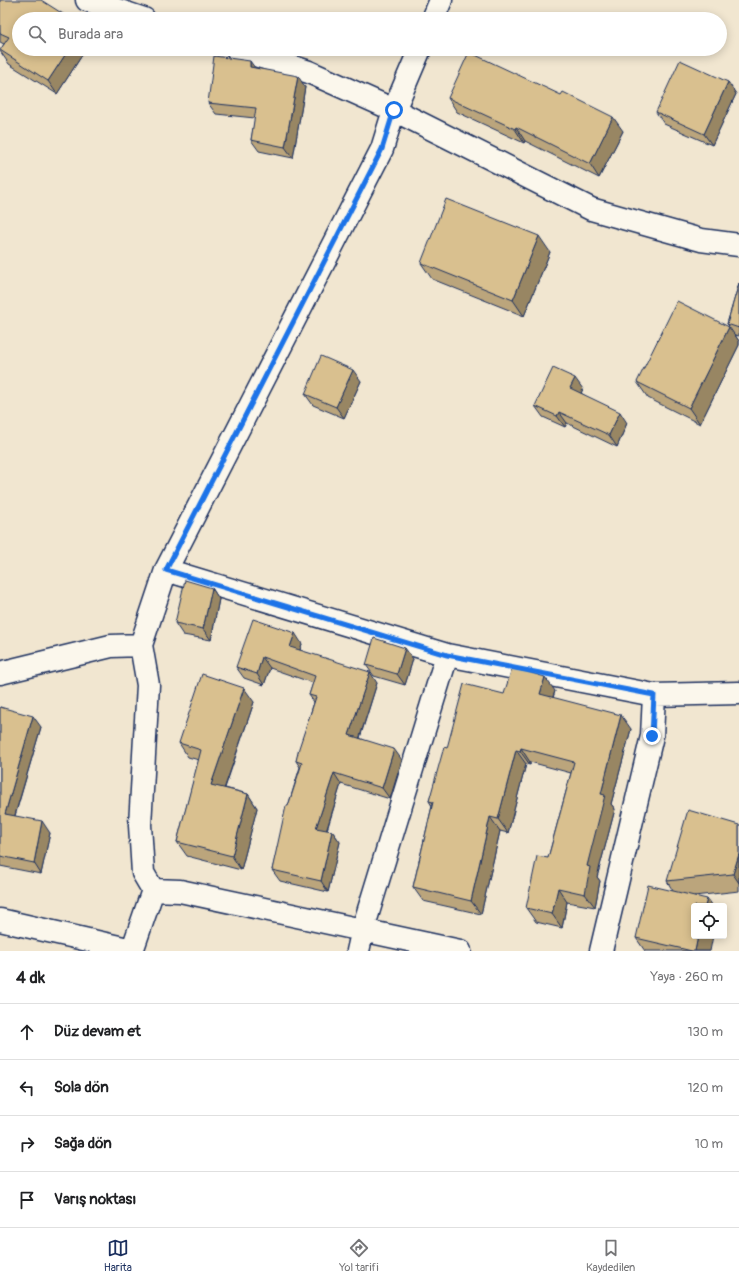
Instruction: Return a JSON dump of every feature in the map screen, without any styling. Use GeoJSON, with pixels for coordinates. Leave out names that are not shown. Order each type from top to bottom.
{"type":"FeatureCollection","features":[{"type":"Feature","properties":{"kind":"street"},"geometry":{"type":"LineString","coordinates":[[87,0],[123,12]]}},
{"type":"Feature","properties":{"kind":"street"},"geometry":{"type":"LineString","coordinates":[[436,12],[441,0]]}},
{"type":"Feature","properties":{"kind":"street"},"geometry":{"type":"LineString","coordinates":[[259,56],[309,72],[394,110],[591,209],[701,240],[739,245]]}},
{"type":"Feature","properties":{"kind":"street"},"geometry":{"type":"LineString","coordinates":[[0,920],[132,951],[153,890],[143,873],[140,825],[148,685],[141,645],[166,570],[382,149],[394,110],[417,56]]}},
{"type":"Feature","properties":{"kind":"street"},"geometry":{"type":"LineString","coordinates":[[166,570],[447,655],[654,695],[739,693]]}},
{"type":"Feature","properties":{"kind":"street"},"geometry":{"type":"LineString","coordinates":[[0,673],[111,646],[141,645]]}},
{"type":"Feature","properties":{"kind":"street"},"geometry":{"type":"LineString","coordinates":[[358,951],[363,929],[447,655]]}},
{"type":"Feature","properties":{"kind":"street"},"geometry":{"type":"LineString","coordinates":[[601,951],[652,736],[654,695]]}},
{"type":"Feature","properties":{"kind":"street"},"geometry":{"type":"LineString","coordinates":[[153,890],[180,891],[460,951]]}},
{"type":"Feature","properties":{"kind":"building"},"geometry":{"type":"Polygon","coordinates":[[[0,0],[41,0],[60,12],[12,12],[12,56],[64,56],[48,81],[0,50],[9,37],[0,33],[0,0]]]}},
{"type":"Feature","properties":{"kind":"building"},"geometry":{"type":"Polygon","coordinates":[[[214,56],[250,61],[250,67],[298,76],[285,147],[251,140],[256,108],[208,103],[214,56]]]}},
{"type":"Feature","properties":{"kind":"building"},"geometry":{"type":"Polygon","coordinates":[[[467,56],[478,56],[561,95],[563,92],[613,117],[590,164],[516,127],[515,129],[448,98],[467,56]]]}},
{"type":"Feature","properties":{"kind":"building"},"geometry":{"type":"Polygon","coordinates":[[[680,60],[728,82],[704,134],[656,112],[680,60]]]}},
{"type":"Feature","properties":{"kind":"building"},"geometry":{"type":"Polygon","coordinates":[[[446,199],[539,236],[513,300],[421,263],[446,199]]]}},
{"type":"Feature","properties":{"kind":"building"},"geometry":{"type":"Polygon","coordinates":[[[739,283],[739,328],[727,324],[739,283]]]}},
{"type":"Feature","properties":{"kind":"building"},"geometry":{"type":"Polygon","coordinates":[[[677,301],[729,327],[689,408],[637,382],[677,301]]]}},
{"type":"Feature","properties":{"kind":"building"},"geometry":{"type":"Polygon","coordinates":[[[321,356],[353,370],[336,407],[305,394],[321,356]]]}},
{"type":"Feature","properties":{"kind":"building"},"geometry":{"type":"Polygon","coordinates":[[[553,368],[575,378],[570,388],[620,412],[609,435],[559,412],[557,416],[535,406],[553,368]]]}},
{"type":"Feature","properties":{"kind":"building"},"geometry":{"type":"Polygon","coordinates":[[[185,580],[212,588],[203,629],[175,623],[185,580]]]}},
{"type":"Feature","properties":{"kind":"building"},"geometry":{"type":"Polygon","coordinates":[[[253,619],[295,633],[290,647],[370,672],[349,735],[394,749],[382,788],[334,773],[316,828],[332,831],[321,881],[272,870],[286,806],[288,806],[302,763],[296,761],[316,697],[309,695],[315,676],[262,657],[257,674],[236,667],[253,619]]]}},
{"type":"Feature","properties":{"kind":"building"},"geometry":{"type":"Polygon","coordinates":[[[374,638],[405,648],[397,674],[366,665],[374,638]]]}},
{"type":"Feature","properties":{"kind":"building"},"geometry":{"type":"Polygon","coordinates":[[[512,668],[545,677],[540,694],[621,715],[601,794],[605,795],[587,866],[590,867],[585,894],[558,888],[552,914],[526,908],[537,856],[548,858],[574,762],[521,748],[520,751],[516,750],[498,819],[490,817],[471,901],[413,887],[433,802],[429,801],[444,747],[447,748],[464,684],[504,694],[512,668]]]}},
{"type":"Feature","properties":{"kind":"building"},"geometry":{"type":"Polygon","coordinates":[[[202,674],[244,688],[211,785],[248,794],[232,856],[177,842],[201,750],[179,743],[202,674]]]}},
{"type":"Feature","properties":{"kind":"building"},"geometry":{"type":"Polygon","coordinates":[[[0,707],[33,716],[5,814],[42,821],[34,863],[0,856],[0,707]]]}},
{"type":"Feature","properties":{"kind":"building"},"geometry":{"type":"Polygon","coordinates":[[[688,810],[739,825],[739,854],[733,874],[667,881],[688,810]]]}},
{"type":"Feature","properties":{"kind":"building"},"geometry":{"type":"Polygon","coordinates":[[[648,885],[707,899],[706,903],[691,903],[691,939],[697,939],[695,951],[636,938],[648,885]]]}},
{"type":"Feature","properties":{"kind":"route"},"geometry":{"type":"LineString","coordinates":[[394,110],[382,149],[166,570],[447,655],[654,695],[652,736]]}}]}
